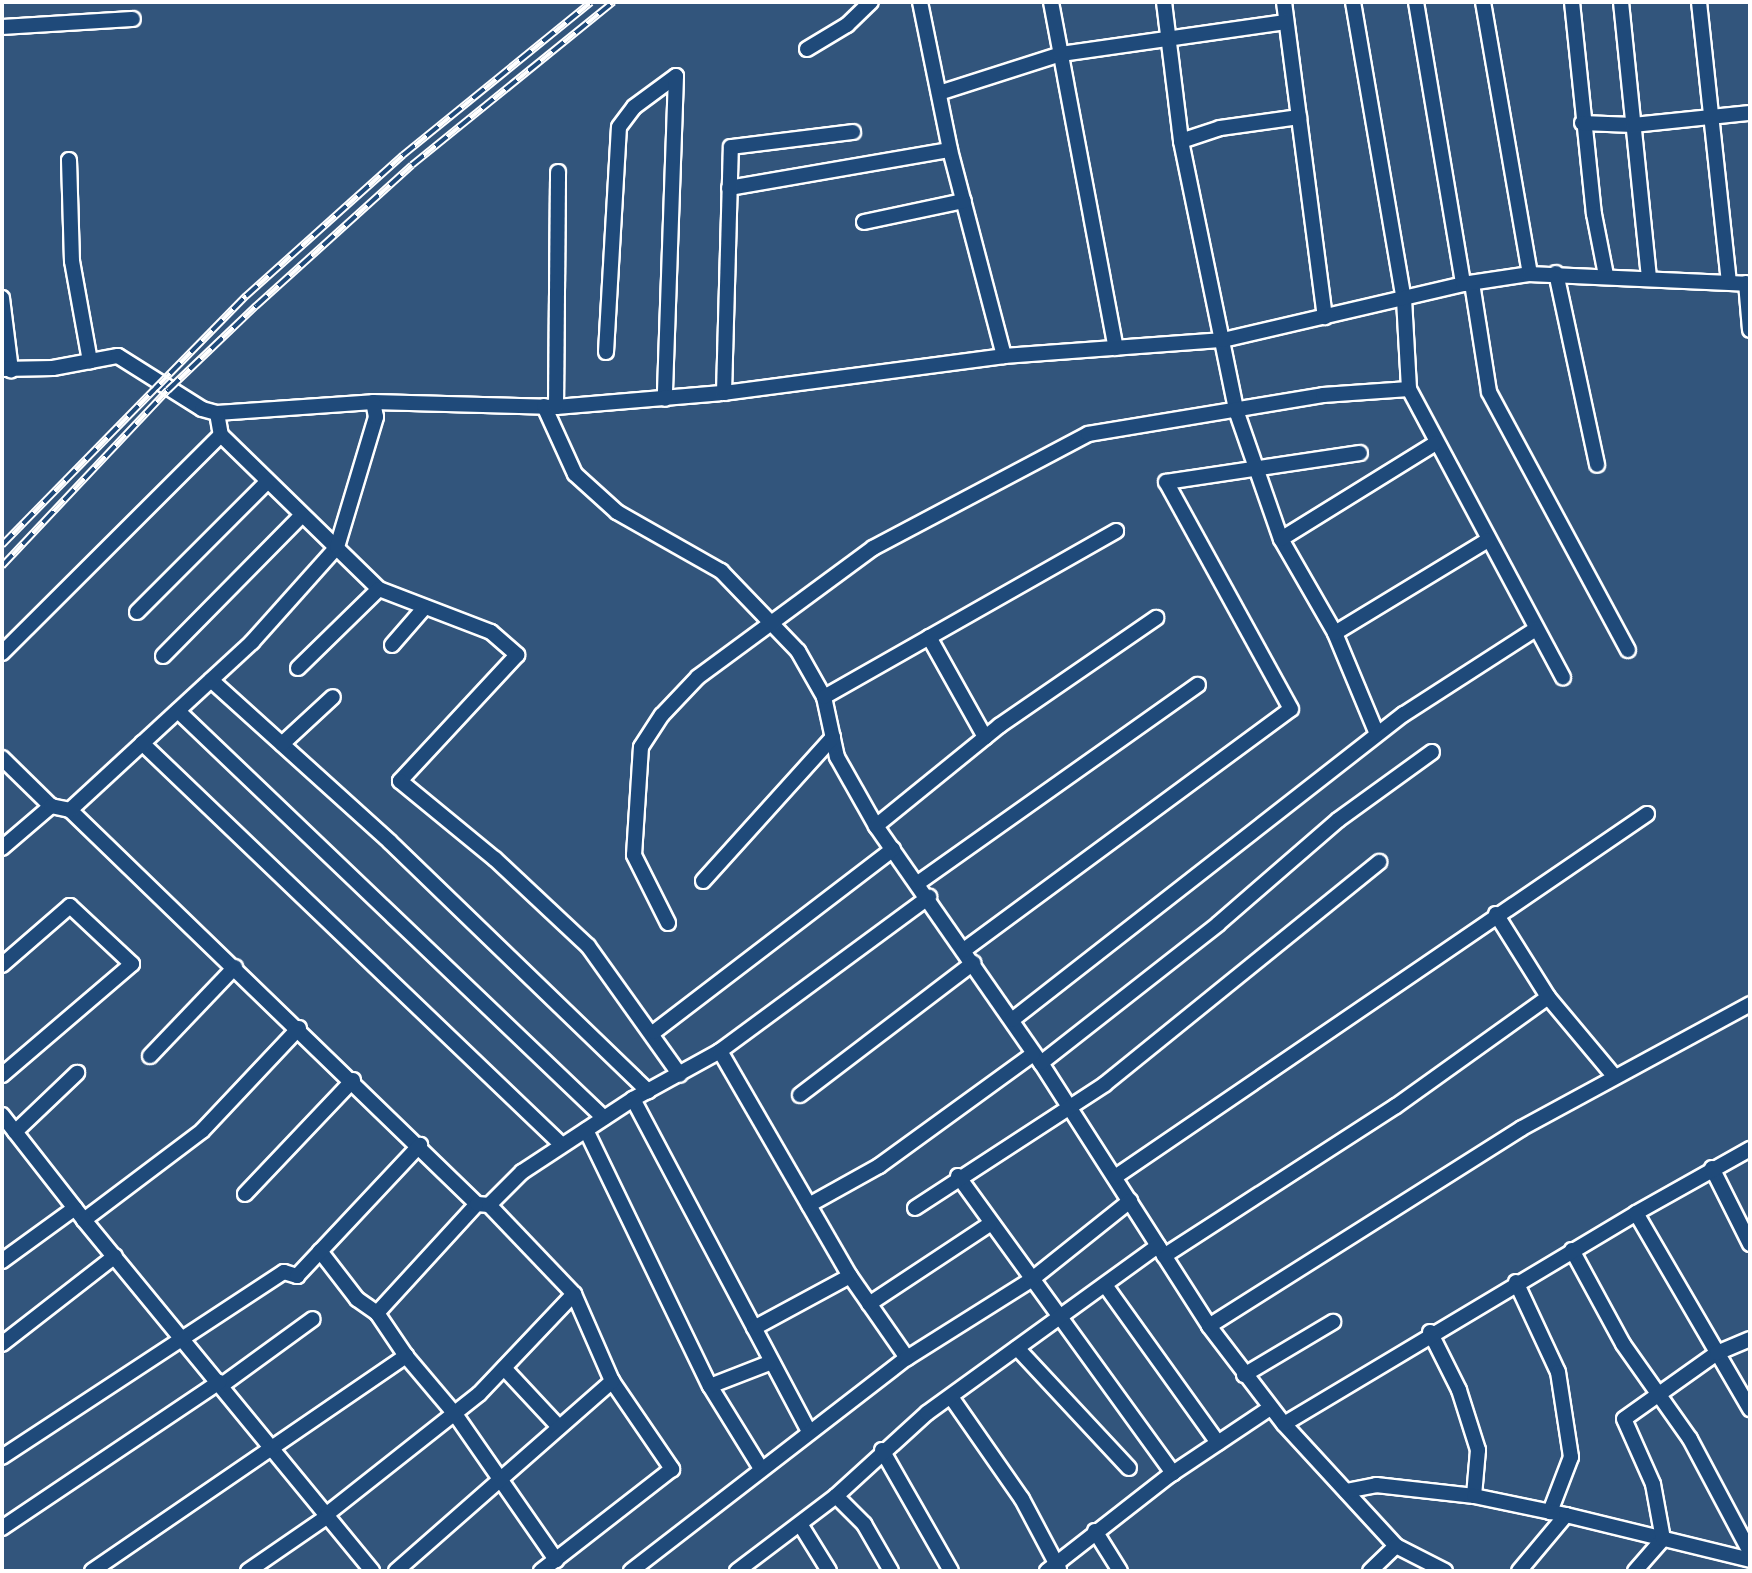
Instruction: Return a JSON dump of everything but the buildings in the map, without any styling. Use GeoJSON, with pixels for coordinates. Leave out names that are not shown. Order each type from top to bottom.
{"type":"FeatureCollection","features":[{"type":"Feature","properties":{"kind":"street"},"geometry":{"type":"LineString","coordinates":[[807,49],[847,25],[871,2]]}},
{"type":"Feature","properties":{"kind":"street"},"geometry":{"type":"LineString","coordinates":[[920,2],[950,150],[1004,356]]}},
{"type":"Feature","properties":{"kind":"street"},"geometry":{"type":"LineString","coordinates":[[1051,2],[1116,348]]}},
{"type":"Feature","properties":{"kind":"street"},"geometry":{"type":"LineString","coordinates":[[1164,2],[1181,141],[1237,413],[1281,539],[1335,633],[1377,734]]}},
{"type":"Feature","properties":{"kind":"street"},"geometry":{"type":"LineString","coordinates":[[1284,2],[1325,317]]}},
{"type":"Feature","properties":{"kind":"street"},"geometry":{"type":"LineString","coordinates":[[1353,2],[1404,299],[1409,389],[1563,677]]}},
{"type":"Feature","properties":{"kind":"street"},"geometry":{"type":"LineString","coordinates":[[1416,2],[1489,392],[1628,650]]}},
{"type":"Feature","properties":{"kind":"street"},"geometry":{"type":"LineString","coordinates":[[1483,2],[1530,274]]}},
{"type":"Feature","properties":{"kind":"street"},"geometry":{"type":"LineString","coordinates":[[1572,2],[1582,123],[1606,275]]}},
{"type":"Feature","properties":{"kind":"street"},"geometry":{"type":"LineString","coordinates":[[1621,2],[1649,276]]}},
{"type":"Feature","properties":{"kind":"street"},"geometry":{"type":"LineString","coordinates":[[1699,2],[1729,281]]}},
{"type":"Feature","properties":{"kind":"street"},"geometry":{"type":"LineString","coordinates":[[2,27],[133,19]]}},
{"type":"Feature","properties":{"kind":"street"},"geometry":{"type":"LineString","coordinates":[[939,93],[1061,54],[1286,22]]}},
{"type":"Feature","properties":{"kind":"street"},"geometry":{"type":"LineString","coordinates":[[606,352],[619,127],[634,107],[676,76],[665,399]]}},
{"type":"Feature","properties":{"kind":"street"},"geometry":{"type":"LineString","coordinates":[[1582,123],[1633,125],[1750,113]]}},
{"type":"Feature","properties":{"kind":"street"},"geometry":{"type":"LineString","coordinates":[[1181,141],[1220,128],[1299,117]]}},
{"type":"Feature","properties":{"kind":"street"},"geometry":{"type":"LineString","coordinates":[[724,393],[731,147],[853,132]]}},
{"type":"Feature","properties":{"kind":"street"},"geometry":{"type":"LineString","coordinates":[[729,188],[950,150]]}},
{"type":"Feature","properties":{"kind":"street"},"geometry":{"type":"LineString","coordinates":[[69,160],[72,261],[90,361]]}},
{"type":"Feature","properties":{"kind":"street"},"geometry":{"type":"LineString","coordinates":[[558,172],[550,406],[575,474],[617,512],[721,571],[798,651],[824,697],[837,757],[876,826],[929,897],[1012,1020],[1209,1326],[1270,1408],[1396,1546],[1445,1571]]}},
{"type":"Feature","properties":{"kind":"street"},"geometry":{"type":"LineString","coordinates":[[864,222],[964,201]]}},
{"type":"Feature","properties":{"kind":"street"},"geometry":{"type":"LineString","coordinates":[[1556,273],[1597,465]]}},
{"type":"Feature","properties":{"kind":"street"},"geometry":{"type":"LineString","coordinates":[[2,298],[6,369],[118,356],[202,409],[217,413],[373,402],[550,406],[724,393],[1004,356],[1223,340],[1468,284],[1530,274],[1649,276],[1748,284],[1750,330]]}},
{"type":"Feature","properties":{"kind":"street"},"geometry":{"type":"LineString","coordinates":[[668,923],[634,855],[641,747],[662,715],[698,677],[873,548],[1088,434],[1237,413],[1323,395],[1409,389]]}},
{"type":"Feature","properties":{"kind":"street"},"geometry":{"type":"LineString","coordinates":[[70,810],[211,680],[337,547],[376,417],[373,402]]}},
{"type":"Feature","properties":{"kind":"street"},"geometry":{"type":"LineString","coordinates":[[217,413],[221,435],[379,589],[491,632],[517,655],[400,781],[495,859],[588,946],[654,1032],[680,1075]]}},
{"type":"Feature","properties":{"kind":"street"},"geometry":{"type":"LineString","coordinates":[[2,653],[221,435]]}},
{"type":"Feature","properties":{"kind":"street"},"geometry":{"type":"LineString","coordinates":[[1281,539],[1436,443]]}},
{"type":"Feature","properties":{"kind":"street"},"geometry":{"type":"LineString","coordinates":[[964,950],[1291,709],[1166,482],[1360,453]]}},
{"type":"Feature","properties":{"kind":"street"},"geometry":{"type":"LineString","coordinates":[[137,612],[267,482]]}},
{"type":"Feature","properties":{"kind":"street"},"geometry":{"type":"LineString","coordinates":[[163,656],[301,516]]}},
{"type":"Feature","properties":{"kind":"street"},"geometry":{"type":"LineString","coordinates":[[824,697],[1116,531]]}},
{"type":"Feature","properties":{"kind":"street"},"geometry":{"type":"LineString","coordinates":[[1335,633],[1488,540]]}},
{"type":"Feature","properties":{"kind":"street"},"geometry":{"type":"LineString","coordinates":[[298,668],[379,589]]}},
{"type":"Feature","properties":{"kind":"street"},"geometry":{"type":"LineString","coordinates":[[392,645],[425,607]]}},
{"type":"Feature","properties":{"kind":"street"},"geometry":{"type":"LineString","coordinates":[[876,826],[985,737],[1156,618]]}},
{"type":"Feature","properties":{"kind":"street"},"geometry":{"type":"LineString","coordinates":[[1012,1020],[1377,734],[1536,629]]}},
{"type":"Feature","properties":{"kind":"street"},"geometry":{"type":"LineString","coordinates":[[929,637],[985,737]]}},
{"type":"Feature","properties":{"kind":"street"},"geometry":{"type":"LineString","coordinates":[[211,680],[648,1091]]}},
{"type":"Feature","properties":{"kind":"street"},"geometry":{"type":"LineString","coordinates":[[918,883],[1198,685]]}},
{"type":"Feature","properties":{"kind":"street"},"geometry":{"type":"LineString","coordinates":[[282,744],[333,697]]}},
{"type":"Feature","properties":{"kind":"street"},"geometry":{"type":"LineString","coordinates":[[178,711],[604,1118]]}},
{"type":"Feature","properties":{"kind":"street"},"geometry":{"type":"LineString","coordinates":[[703,881],[833,737]]}},
{"type":"Feature","properties":{"kind":"street"},"geometry":{"type":"LineString","coordinates":[[142,743],[562,1145]]}},
{"type":"Feature","properties":{"kind":"street"},"geometry":{"type":"LineString","coordinates":[[809,1205],[879,1166],[1037,1058],[1218,924],[1338,820],[1432,752]]}},
{"type":"Feature","properties":{"kind":"street"},"geometry":{"type":"LineString","coordinates":[[2,758],[51,806],[70,810],[574,1294],[612,1381],[672,1469],[541,1571]]}},
{"type":"Feature","properties":{"kind":"street"},"geometry":{"type":"LineString","coordinates":[[2,848],[51,806]]}},
{"type":"Feature","properties":{"kind":"street"},"geometry":{"type":"LineString","coordinates":[[1115,1177],[1496,914],[1647,814]]}},
{"type":"Feature","properties":{"kind":"street"},"geometry":{"type":"LineString","coordinates":[[654,1032],[893,849]]}},
{"type":"Feature","properties":{"kind":"street"},"geometry":{"type":"LineString","coordinates":[[915,1208],[958,1176],[1105,1084],[1379,862]]}},
{"type":"Feature","properties":{"kind":"street"},"geometry":{"type":"LineString","coordinates":[[377,1313],[483,1204],[522,1172],[633,1099],[720,1051],[929,897]]}},
{"type":"Feature","properties":{"kind":"street"},"geometry":{"type":"LineString","coordinates":[[2,965],[70,906],[132,964],[2,1075]]}},
{"type":"Feature","properties":{"kind":"street"},"geometry":{"type":"LineString","coordinates":[[1496,914],[1548,997],[1614,1076]]}},
{"type":"Feature","properties":{"kind":"street"},"geometry":{"type":"LineString","coordinates":[[800,1095],[973,963]]}},
{"type":"Feature","properties":{"kind":"street"},"geometry":{"type":"LineString","coordinates":[[150,1056],[235,967]]}},
{"type":"Feature","properties":{"kind":"street"},"geometry":{"type":"LineString","coordinates":[[737,1571],[836,1496],[882,1450],[1059,1316],[1396,1106],[1548,997]]}},
{"type":"Feature","properties":{"kind":"street"},"geometry":{"type":"LineString","coordinates":[[1209,1326],[1522,1128],[1750,1004]]}},
{"type":"Feature","properties":{"kind":"street"},"geometry":{"type":"LineString","coordinates":[[2,1261],[79,1214],[202,1131],[299,1028]]}},
{"type":"Feature","properties":{"kind":"street"},"geometry":{"type":"LineString","coordinates":[[720,1051],[850,1276],[907,1358]]}},
{"type":"Feature","properties":{"kind":"street"},"geometry":{"type":"LineString","coordinates":[[15,1132],[77,1073]]}},
{"type":"Feature","properties":{"kind":"street"},"geometry":{"type":"LineString","coordinates":[[245,1194],[353,1080]]}},
{"type":"Feature","properties":{"kind":"street"},"geometry":{"type":"LineString","coordinates":[[633,1099],[809,1431]]}},
{"type":"Feature","properties":{"kind":"street"},"geometry":{"type":"LineString","coordinates":[[2,1115],[79,1214],[183,1336],[372,1571]]}},
{"type":"Feature","properties":{"kind":"street"},"geometry":{"type":"LineString","coordinates":[[586,1130],[710,1386],[760,1467]]}},
{"type":"Feature","properties":{"kind":"street"},"geometry":{"type":"LineString","coordinates":[[2,1457],[284,1272],[297,1276],[420,1145]]}},
{"type":"Feature","properties":{"kind":"street"},"geometry":{"type":"LineString","coordinates":[[1284,1424],[1430,1332],[1750,1149]]}},
{"type":"Feature","properties":{"kind":"street"},"geometry":{"type":"LineString","coordinates":[[1712,1168],[1750,1244]]}},
{"type":"Feature","properties":{"kind":"street"},"geometry":{"type":"LineString","coordinates":[[958,1176],[1173,1473]]}},
{"type":"Feature","properties":{"kind":"street"},"geometry":{"type":"LineString","coordinates":[[631,1571],[760,1467],[907,1358],[1031,1280],[1130,1201]]}},
{"type":"Feature","properties":{"kind":"street"},"geometry":{"type":"LineString","coordinates":[[1636,1213],[1750,1409]]}},
{"type":"Feature","properties":{"kind":"street"},"geometry":{"type":"LineString","coordinates":[[869,1304],[990,1224]]}},
{"type":"Feature","properties":{"kind":"street"},"geometry":{"type":"LineString","coordinates":[[1572,1250],[1623,1344],[1690,1439],[1750,1552]]}},
{"type":"Feature","properties":{"kind":"street"},"geometry":{"type":"LineString","coordinates":[[320,1251],[357,1299],[377,1313],[406,1356],[455,1414],[556,1560]]}},
{"type":"Feature","properties":{"kind":"street"},"geometry":{"type":"LineString","coordinates":[[2,1344],[115,1256]]}},
{"type":"Feature","properties":{"kind":"street"},"geometry":{"type":"LineString","coordinates":[[754,1328],[850,1276]]}},
{"type":"Feature","properties":{"kind":"street"},"geometry":{"type":"LineString","coordinates":[[1516,1282],[1560,1386],[1571,1457],[1550,1512]]}},
{"type":"Feature","properties":{"kind":"street"},"geometry":{"type":"LineString","coordinates":[[1105,1285],[1218,1443]]}},
{"type":"Feature","properties":{"kind":"street"},"geometry":{"type":"LineString","coordinates":[[248,1571],[328,1515],[455,1414],[504,1368],[574,1294]]}},
{"type":"Feature","properties":{"kind":"street"},"geometry":{"type":"LineString","coordinates":[[2,1528],[313,1319]]}},
{"type":"Feature","properties":{"kind":"street"},"geometry":{"type":"LineString","coordinates":[[1244,1375],[1333,1322]]}},
{"type":"Feature","properties":{"kind":"street"},"geometry":{"type":"LineString","coordinates":[[1430,1332],[1459,1390],[1478,1450],[1474,1496]]}},
{"type":"Feature","properties":{"kind":"street"},"geometry":{"type":"LineString","coordinates":[[1663,1539],[1653,1484],[1624,1419],[1717,1353],[1750,1339]]}},
{"type":"Feature","properties":{"kind":"street"},"geometry":{"type":"LineString","coordinates":[[1017,1348],[1129,1468]]}},
{"type":"Feature","properties":{"kind":"street"},"geometry":{"type":"LineString","coordinates":[[92,1571],[406,1356]]}},
{"type":"Feature","properties":{"kind":"street"},"geometry":{"type":"LineString","coordinates":[[710,1386],[772,1362]]}},
{"type":"Feature","properties":{"kind":"street"},"geometry":{"type":"LineString","coordinates":[[504,1368],[559,1427]]}},
{"type":"Feature","properties":{"kind":"street"},"geometry":{"type":"LineString","coordinates":[[396,1571],[612,1381]]}},
{"type":"Feature","properties":{"kind":"street"},"geometry":{"type":"LineString","coordinates":[[951,1397],[1022,1499],[1054,1569],[1095,1531],[1173,1473],[1270,1408]]}},
{"type":"Feature","properties":{"kind":"street"},"geometry":{"type":"LineString","coordinates":[[882,1450],[951,1571]]}},
{"type":"Feature","properties":{"kind":"street"},"geometry":{"type":"LineString","coordinates":[[1346,1491],[1376,1485],[1474,1496],[1750,1560]]}},
{"type":"Feature","properties":{"kind":"street"},"geometry":{"type":"LineString","coordinates":[[836,1496],[864,1524],[891,1571]]}},
{"type":"Feature","properties":{"kind":"street"},"geometry":{"type":"LineString","coordinates":[[1519,1571],[1566,1515]]}},
{"type":"Feature","properties":{"kind":"street"},"geometry":{"type":"LineString","coordinates":[[800,1524],[829,1571]]}},
{"type":"Feature","properties":{"kind":"street"},"geometry":{"type":"LineString","coordinates":[[1095,1531],[1120,1571]]}},
{"type":"Feature","properties":{"kind":"street"},"geometry":{"type":"LineString","coordinates":[[1635,1571],[1663,1539]]}},
{"type":"Feature","properties":{"kind":"street"},"geometry":{"type":"LineString","coordinates":[[1370,1571],[1396,1546]]}},
{"type":"Feature","properties":{"kind":"railway"},"geometry":{"type":"LineString","coordinates":[[2,545],[246,296],[403,155],[591,2]]}},
{"type":"Feature","properties":{"kind":"railway"},"geometry":{"type":"LineString","coordinates":[[2,566],[168,390],[256,306],[412,165],[613,2]]}}]}
